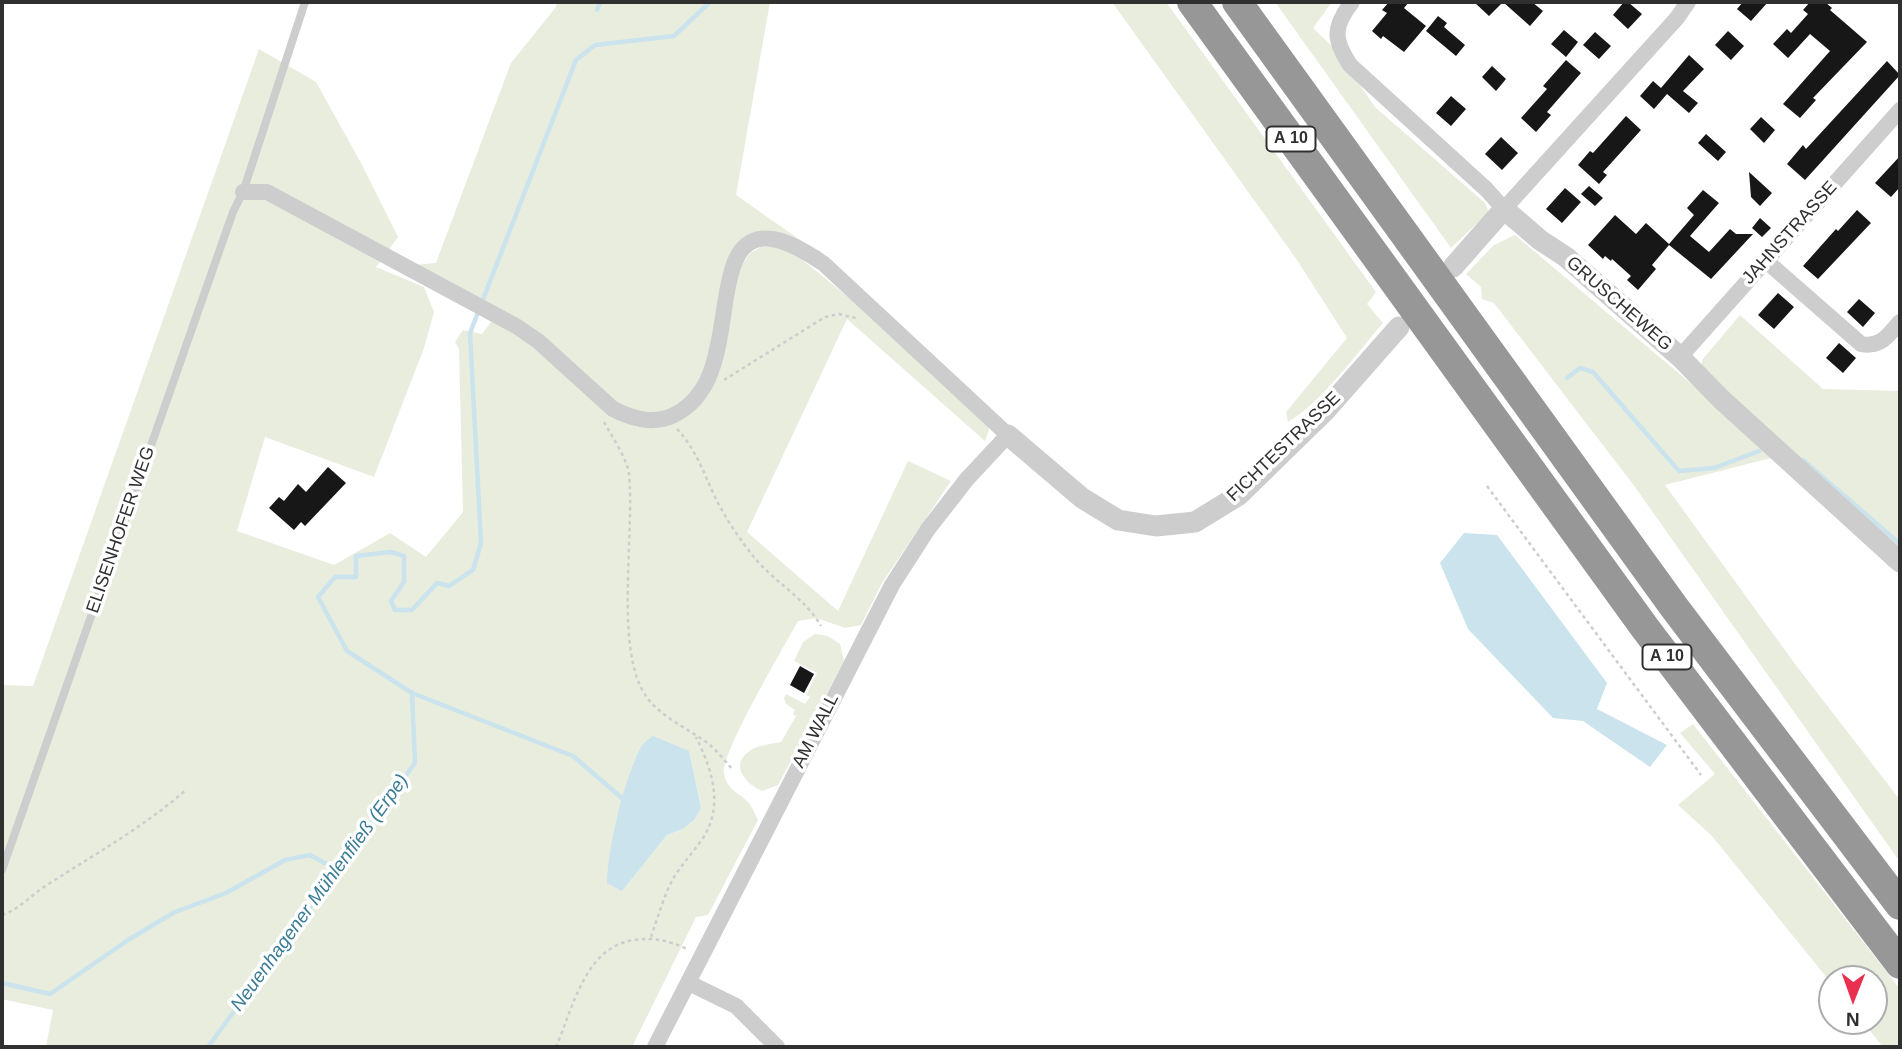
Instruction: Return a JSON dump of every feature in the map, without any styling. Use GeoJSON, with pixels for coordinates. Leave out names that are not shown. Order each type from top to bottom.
{"type":"FeatureCollection","features":[{"type":"Feature","properties":{"kind":"highway","name":"A 10"},"geometry":{"type":"LineString","coordinates":[[1192,2],[1645,628],[1900,964]]}},
{"type":"Feature","properties":{"kind":"highway","name":"A 10"},"geometry":{"type":"LineString","coordinates":[[1237,2],[1674,607],[1900,905]]}},
{"type":"Feature","properties":{"kind":"street","name":"GRUSCHEWEG"},"geometry":{"type":"LineString","coordinates":[[1352,2],[1339,21],[1336,32],[1338,46],[1349,65],[1486,189],[1504,209],[1540,240],[1552,246],[1680,357],[1721,399],[1900,562]]}},
{"type":"Feature","properties":{"kind":"street"},"geometry":{"type":"LineString","coordinates":[[1453,267],[1677,18],[1688,2]]}},
{"type":"Feature","properties":{"kind":"street","name":"JAHNSTRASSE"},"geometry":{"type":"LineString","coordinates":[[1680,357],[1900,110]]}},
{"type":"Feature","properties":{"kind":"street"},"geometry":{"type":"LineString","coordinates":[[243,192],[267,192],[494,314],[538,341],[613,409],[645,421],[663,420],[683,411],[698,397],[718,347],[733,266],[743,249],[751,242],[777,239],[803,249],[824,264],[1009,435]]}},
{"type":"Feature","properties":{"kind":"street"},"geometry":{"type":"LineString","coordinates":[[1765,260],[1861,344],[1872,346],[1881,342],[1900,322]]}},
{"type":"Feature","properties":{"kind":"street","name":"FICHTESTRASSE"},"geometry":{"type":"LineString","coordinates":[[1009,435],[1082,498],[1118,520],[1156,526],[1195,522],[1239,495],[1325,411],[1399,327]]}},
{"type":"Feature","properties":{"kind":"street","name":"AM WALL"},"geometry":{"type":"LineString","coordinates":[[655,1047],[892,585],[928,529],[967,479],[1009,435]]}},
{"type":"Feature","properties":{"kind":"street"},"geometry":{"type":"LineString","coordinates":[[690,983],[736,1006],[776,1047]]}},
{"type":"Feature","properties":{"kind":"lane","name":"ELISENHOFER WEG"},"geometry":{"type":"LineString","coordinates":[[2,870],[233,212],[243,192],[305,2]]}},
{"type":"Feature","properties":{"kind":"path"},"geometry":{"type":"LineString","coordinates":[[698,397],[825,317],[839,314],[867,323]]}},
{"type":"Feature","properties":{"kind":"path"},"geometry":{"type":"LineString","coordinates":[[600,398],[603,419],[629,471],[628,604],[632,658],[639,683],[656,707],[711,746],[732,769]]}},
{"type":"Feature","properties":{"kind":"path"},"geometry":{"type":"LineString","coordinates":[[663,420],[665,424],[677,429],[689,442],[717,499],[753,556],[771,577],[810,609],[821,626]]}},
{"type":"Feature","properties":{"kind":"path"},"geometry":{"type":"LineString","coordinates":[[1487,486],[1701,775]]}},
{"type":"Feature","properties":{"kind":"path"},"geometry":{"type":"LineString","coordinates":[[651,937],[675,877],[704,836],[715,810],[716,799],[708,763],[695,735]]}},
{"type":"Feature","properties":{"kind":"path"},"geometry":{"type":"LineString","coordinates":[[2,915],[14,911],[42,888],[141,826],[187,789]]}},
{"type":"Feature","properties":{"kind":"path"},"geometry":{"type":"LineString","coordinates":[[556,1047],[584,981],[602,953],[622,941],[651,937],[679,945],[703,957]]}},
{"type":"Feature","properties":{"kind":"shaded area"},"geometry":{"type":"Polygon","coordinates":[[[557,2],[770,2],[736,195],[810,247],[776,232],[753,234],[699,384],[676,408],[662,412],[639,412],[615,402],[414,265],[436,263],[511,63],[556,7],[557,2]]]}},
{"type":"Feature","properties":{"kind":"shaded area"},"geometry":{"type":"Polygon","coordinates":[[[1112,2],[1166,2],[1376,292],[1367,304],[1383,323],[1326,390],[1288,422],[1286,412],[1347,338],[1297,260],[1112,2]]]}},
{"type":"Feature","properties":{"kind":"shaded area"},"geometry":{"type":"Polygon","coordinates":[[[1275,2],[1332,2],[1313,28],[1336,50],[1375,107],[1485,203],[1489,212],[1451,248],[1275,2]]]}},
{"type":"Feature","properties":{"kind":"shaded area"},"geometry":{"type":"Polygon","coordinates":[[[259,49],[316,82],[398,237],[376,267],[424,287],[434,312],[424,348],[374,477],[265,437],[237,531],[334,565],[390,533],[426,557],[463,512],[459,349],[455,342],[463,330],[482,334],[494,318],[545,353],[611,416],[637,427],[657,428],[685,418],[707,397],[720,370],[740,268],[750,253],[761,247],[779,247],[794,253],[853,301],[990,426],[985,441],[847,319],[747,532],[838,611],[908,461],[951,481],[882,583],[861,625],[845,628],[817,618],[798,621],[768,674],[732,744],[724,773],[732,789],[749,803],[758,820],[708,915],[696,917],[632,1047],[46,1047],[53,1010],[2,999],[2,685],[33,686],[259,49]],[[689,751],[622,891],[667,835],[683,829],[695,819],[701,806],[689,751]]]}},
{"type":"Feature","properties":{"kind":"shaded area"},"geometry":{"type":"Polygon","coordinates":[[[1515,235],[1772,452],[1771,458],[1665,485],[1795,664],[1900,800],[1900,862],[1635,487],[1494,303],[1482,299],[1481,287],[1466,274],[1494,245],[1515,235]]]}},
{"type":"Feature","properties":{"kind":"shaded area"},"geometry":{"type":"Polygon","coordinates":[[[1740,315],[1823,389],[1900,391],[1900,548],[1701,370],[1702,360],[1740,315]]]}},
{"type":"Feature","properties":{"kind":"shaded area"},"geometry":{"type":"Polygon","coordinates":[[[815,634],[828,636],[840,644],[844,661],[778,785],[762,791],[742,774],[740,763],[751,750],[781,742],[796,716],[793,714],[795,710],[786,704],[786,694],[805,704],[810,697],[806,695],[817,673],[794,661],[803,642],[815,634]]]}},
{"type":"Feature","properties":{"kind":"shaded area"},"geometry":{"type":"Polygon","coordinates":[[[1693,724],[1881,965],[1818,967],[1712,836],[1678,805],[1715,774],[1680,733],[1693,724]]]}},
{"type":"Feature","properties":{"kind":"shaded area"},"geometry":{"type":"Polygon","coordinates":[[[1888,974],[1900,989],[1900,1047],[1883,1047],[1873,1035],[1888,1035],[1888,974]]]}},
{"type":"Feature","properties":{"kind":"water"},"geometry":{"type":"Polygon","coordinates":[[[1464,533],[1497,535],[1607,683],[1597,709],[1667,745],[1650,767],[1583,721],[1553,718],[1468,629],[1440,563],[1464,533]]]}},
{"type":"Feature","properties":{"kind":"water"},"geometry":{"type":"Polygon","coordinates":[[[653,736],[689,751],[701,807],[695,819],[683,829],[667,835],[622,891],[607,883],[614,832],[635,761],[642,745],[653,736]]]}},
{"type":"Feature","properties":{"kind":"building"},"geometry":{"type":"Polygon","coordinates":[[[1389,2],[1409,2],[1404,8],[1426,26],[1404,52],[1372,31],[1387,13],[1382,10],[1389,2]]]}},
{"type":"Feature","properties":{"kind":"building"},"geometry":{"type":"Polygon","coordinates":[[[1474,2],[1503,2],[1489,16],[1474,2]]]}},
{"type":"Feature","properties":{"kind":"building"},"geometry":{"type":"Polygon","coordinates":[[[1503,2],[1532,2],[1543,11],[1530,26],[1503,2]]]}},
{"type":"Feature","properties":{"kind":"building"},"geometry":{"type":"Polygon","coordinates":[[[1624,2],[1628,2],[1642,14],[1628,29],[1613,15],[1624,2]]]}},
{"type":"Feature","properties":{"kind":"building"},"geometry":{"type":"Polygon","coordinates":[[[1743,2],[1768,2],[1751,21],[1737,9],[1743,2]]]}},
{"type":"Feature","properties":{"kind":"building"},"geometry":{"type":"Polygon","coordinates":[[[1810,2],[1825,2],[1832,8],[1830,10],[1867,42],[1813,98],[1816,100],[1800,118],[1783,104],[1830,51],[1810,34],[1788,58],[1773,44],[1787,29],[1791,33],[1808,14],[1803,10],[1810,2]]]}},
{"type":"Feature","properties":{"kind":"building"},"geometry":{"type":"Polygon","coordinates":[[[1438,16],[1447,23],[1444,27],[1465,45],[1456,56],[1426,31],[1438,16]]]}},
{"type":"Feature","properties":{"kind":"building"},"geometry":{"type":"Polygon","coordinates":[[[1564,30],[1578,42],[1566,57],[1551,44],[1564,30]]]}},
{"type":"Feature","properties":{"kind":"building"},"geometry":{"type":"Polygon","coordinates":[[[1728,31],[1744,46],[1731,60],[1715,45],[1728,31]]]}},
{"type":"Feature","properties":{"kind":"building"},"geometry":{"type":"Polygon","coordinates":[[[1595,32],[1611,46],[1599,59],[1583,45],[1595,32]]]}},
{"type":"Feature","properties":{"kind":"building"},"geometry":{"type":"Polygon","coordinates":[[[1689,55],[1704,69],[1683,91],[1698,103],[1689,113],[1667,94],[1654,109],[1640,96],[1653,81],[1661,88],[1689,55]]]}},
{"type":"Feature","properties":{"kind":"building"},"geometry":{"type":"Polygon","coordinates":[[[1566,60],[1581,73],[1547,112],[1551,115],[1536,132],[1521,118],[1547,89],[1543,86],[1566,60]]]}},
{"type":"Feature","properties":{"kind":"building"},"geometry":{"type":"Polygon","coordinates":[[[1887,61],[1900,75],[1805,180],[1787,164],[1803,145],[1806,149],[1887,61]]]}},
{"type":"Feature","properties":{"kind":"building"},"geometry":{"type":"Polygon","coordinates":[[[1492,66],[1506,79],[1496,91],[1482,77],[1492,66]]]}},
{"type":"Feature","properties":{"kind":"building"},"geometry":{"type":"Polygon","coordinates":[[[1451,96],[1466,109],[1451,126],[1436,113],[1451,96]]]}},
{"type":"Feature","properties":{"kind":"building"},"geometry":{"type":"Polygon","coordinates":[[[1626,116],[1641,130],[1603,172],[1607,175],[1599,184],[1578,165],[1590,151],[1593,153],[1626,116]]]}},
{"type":"Feature","properties":{"kind":"building"},"geometry":{"type":"Polygon","coordinates":[[[1761,117],[1775,130],[1764,143],[1750,129],[1761,117]]]}},
{"type":"Feature","properties":{"kind":"building"},"geometry":{"type":"Polygon","coordinates":[[[1706,134],[1726,152],[1718,161],[1698,143],[1706,134]]]}},
{"type":"Feature","properties":{"kind":"building"},"geometry":{"type":"Polygon","coordinates":[[[1501,137],[1518,153],[1502,170],[1485,154],[1501,137]]]}},
{"type":"Feature","properties":{"kind":"building"},"geometry":{"type":"Polygon","coordinates":[[[1900,156],[1900,187],[1891,197],[1875,183],[1900,156]]]}},
{"type":"Feature","properties":{"kind":"building"},"geometry":{"type":"Polygon","coordinates":[[[1749,172],[1772,193],[1760,206],[1751,197],[1749,172]]]}},
{"type":"Feature","properties":{"kind":"building"},"geometry":{"type":"Polygon","coordinates":[[[1589,186],[1603,198],[1595,206],[1581,194],[1589,186]]]}},
{"type":"Feature","properties":{"kind":"building"},"geometry":{"type":"Polygon","coordinates":[[[1565,188],[1581,202],[1562,223],[1546,209],[1565,188]]]}},
{"type":"Feature","properties":{"kind":"building"},"geometry":{"type":"Polygon","coordinates":[[[1703,190],[1719,203],[1690,236],[1709,252],[1730,229],[1736,234],[1753,234],[1711,279],[1669,245],[1652,265],[1656,269],[1638,290],[1627,280],[1631,276],[1612,259],[1611,261],[1605,256],[1603,259],[1588,245],[1615,215],[1636,234],[1646,223],[1669,244],[1694,215],[1687,208],[1703,190]]]}},
{"type":"Feature","properties":{"kind":"building"},"geometry":{"type":"Polygon","coordinates":[[[1857,210],[1871,223],[1818,279],[1803,266],[1857,210]]]}},
{"type":"Feature","properties":{"kind":"building"},"geometry":{"type":"Polygon","coordinates":[[[1760,218],[1771,228],[1762,237],[1752,228],[1760,218]]]}},
{"type":"Feature","properties":{"kind":"building"},"geometry":{"type":"Polygon","coordinates":[[[1778,293],[1794,307],[1774,329],[1758,315],[1778,293]]]}},
{"type":"Feature","properties":{"kind":"building"},"geometry":{"type":"Polygon","coordinates":[[[1859,299],[1875,313],[1863,327],[1847,312],[1859,299]]]}},
{"type":"Feature","properties":{"kind":"building"},"geometry":{"type":"Polygon","coordinates":[[[1839,343],[1856,358],[1843,373],[1826,358],[1839,343]]]}},
{"type":"Feature","properties":{"kind":"building"},"geometry":{"type":"Polygon","coordinates":[[[328,467],[346,483],[305,526],[301,522],[294,530],[269,508],[279,497],[284,501],[298,484],[306,492],[328,467]]]}},
{"type":"Feature","properties":{"kind":"building"},"geometry":{"type":"Polygon","coordinates":[[[800,666],[814,674],[804,693],[790,685],[800,666]]]}},
{"type":"Feature","properties":{"kind":"waterway"},"geometry":{"type":"LineString","coordinates":[[597,10],[600,2]]}},
{"type":"Feature","properties":{"kind":"waterway","name":"Neuenhagener Mühlenfließ (Erpe)"},"geometry":{"type":"LineString","coordinates":[[623,799],[573,756],[412,693],[347,651],[318,597],[335,577],[356,577],[356,556],[391,552],[404,556],[404,582],[391,601],[395,610],[412,610],[437,583],[449,586],[473,570],[481,543],[470,333],[576,60],[595,45],[674,36],[710,2]]}},
{"type":"Feature","properties":{"kind":"waterway"},"geometry":{"type":"LineString","coordinates":[[1567,378],[1580,368],[1593,372],[1679,471],[1714,468],[1759,451]]}},
{"type":"Feature","properties":{"kind":"waterway"},"geometry":{"type":"LineString","coordinates":[[1803,460],[1900,544]]}},
{"type":"Feature","properties":{"kind":"waterway","name":"Neuenhagener Mühlenfließ (Erpe)"},"geometry":{"type":"LineString","coordinates":[[208,1047],[415,763],[412,693]]}},
{"type":"Feature","properties":{"kind":"waterway"},"geometry":{"type":"LineString","coordinates":[[2,983],[50,994],[128,940],[175,912],[226,893],[285,860],[310,855],[337,870]]}}]}
